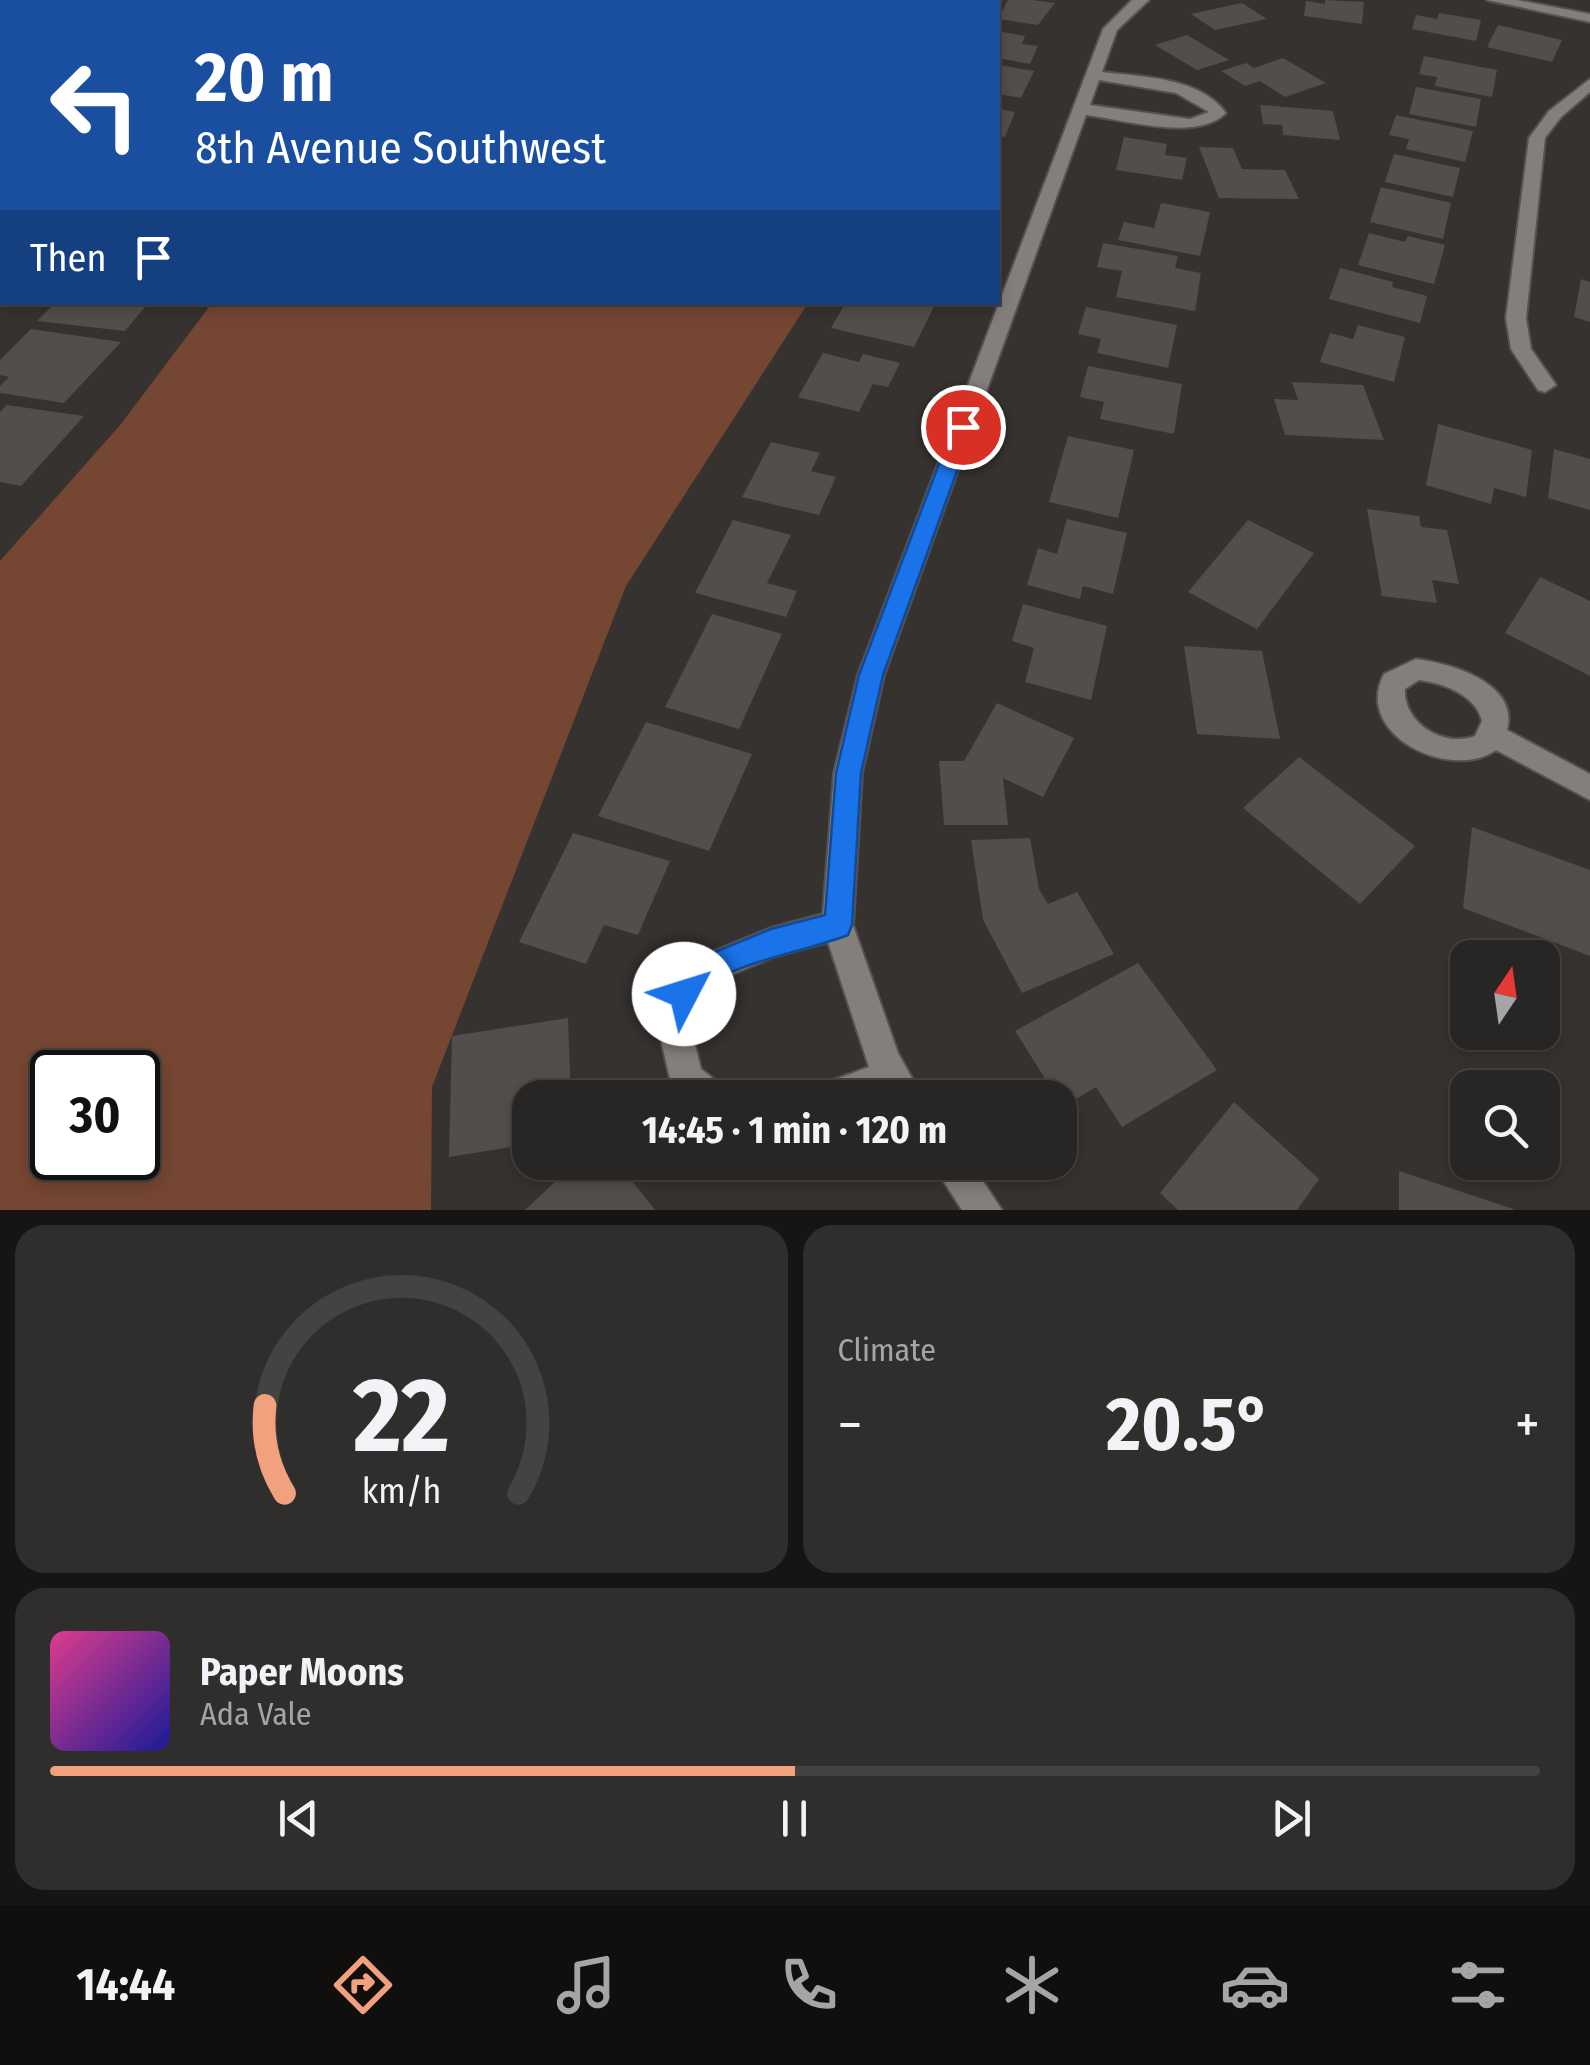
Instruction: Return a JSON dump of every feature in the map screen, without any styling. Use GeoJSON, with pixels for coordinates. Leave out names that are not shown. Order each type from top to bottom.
{"type":"FeatureCollection","features":[{"type":"Feature","properties":{"kind":"street"},"geometry":{"type":"LineString","coordinates":[[896,1080],[857,989],[838,925],[848,773],[871,675],[1110,29],[1126,10],[1142,0]]}},
{"type":"Feature","properties":{"kind":"street"},"geometry":{"type":"LineString","coordinates":[[1494,0],[1590,18]]}},
{"type":"Feature","properties":{"kind":"street"},"geometry":{"type":"LineString","coordinates":[[1080,109],[1190,124],[1204,122],[1218,112],[1208,98],[1093,75]]}},
{"type":"Feature","properties":{"kind":"street"},"geometry":{"type":"LineString","coordinates":[[1544,385],[1521,348],[1516,318],[1537,138],[1555,114],[1590,84]]}},
{"type":"Feature","properties":{"kind":"street"},"geometry":{"type":"LineString","coordinates":[[1492,736],[1590,788]]}},
{"type":"Feature","properties":{"kind":"street"},"geometry":{"type":"LineString","coordinates":[[688,1080],[671,1014],[696,974],[771,943],[838,925]]}},
{"type":"Feature","properties":{"kind":"street"},"geometry":{"type":"LineString","coordinates":[[962,1180],[984,1210]]}},
{"type":"Feature","properties":{"kind":"shaded area"},"geometry":{"type":"Polygon","coordinates":[[[210,305],[807,305],[626,586],[432,1087],[431,1210],[0,1210],[0,561],[121,424],[210,305]]]}},
{"type":"Feature","properties":{"kind":"building"},"geometry":{"type":"Polygon","coordinates":[[[1008,0],[1055,3],[1038,25],[1000,19],[1008,0]]]}},
{"type":"Feature","properties":{"kind":"building"},"geometry":{"type":"Polygon","coordinates":[[[1325,0],[1364,2],[1362,24],[1304,16],[1306,1],[1325,4],[1325,0]]]}},
{"type":"Feature","properties":{"kind":"building"},"geometry":{"type":"Polygon","coordinates":[[[1242,3],[1267,19],[1215,30],[1191,14],[1242,3]]]}},
{"type":"Feature","properties":{"kind":"building"},"geometry":{"type":"Polygon","coordinates":[[[1439,13],[1481,20],[1476,41],[1412,29],[1416,15],[1437,19],[1439,13]]]}},
{"type":"Feature","properties":{"kind":"building"},"geometry":{"type":"Polygon","coordinates":[[[1498,25],[1562,40],[1552,62],[1487,47],[1498,25]]]}},
{"type":"Feature","properties":{"kind":"building"},"geometry":{"type":"Polygon","coordinates":[[[1000,31],[1025,36],[1022,44],[1038,46],[1030,64],[1000,58],[1000,31]]]}},
{"type":"Feature","properties":{"kind":"building"},"geometry":{"type":"Polygon","coordinates":[[[1187,35],[1229,60],[1197,70],[1155,45],[1187,35]]]}},
{"type":"Feature","properties":{"kind":"building"},"geometry":{"type":"Polygon","coordinates":[[[1424,56],[1497,70],[1492,97],[1435,86],[1437,77],[1419,74],[1424,56]]]}},
{"type":"Feature","properties":{"kind":"building"},"geometry":{"type":"Polygon","coordinates":[[[1283,58],[1326,83],[1285,97],[1260,81],[1245,86],[1221,71],[1246,63],[1254,68],[1283,58]]]}},
{"type":"Feature","properties":{"kind":"building"},"geometry":{"type":"Polygon","coordinates":[[[1000,65],[1034,71],[1021,98],[1000,94],[1000,65]]]}},
{"type":"Feature","properties":{"kind":"building"},"geometry":{"type":"Polygon","coordinates":[[[1416,87],[1481,99],[1476,127],[1409,114],[1416,87]]]}},
{"type":"Feature","properties":{"kind":"building"},"geometry":{"type":"Polygon","coordinates":[[[1260,105],[1333,111],[1340,140],[1283,135],[1282,125],[1263,124],[1260,105]]]}},
{"type":"Feature","properties":{"kind":"building"},"geometry":{"type":"Polygon","coordinates":[[[1000,109],[1015,112],[1005,137],[1000,136],[1000,109]]]}},
{"type":"Feature","properties":{"kind":"building"},"geometry":{"type":"Polygon","coordinates":[[[1396,115],[1473,131],[1465,162],[1406,149],[1409,139],[1389,135],[1396,115]]]}},
{"type":"Feature","properties":{"kind":"building"},"geometry":{"type":"Polygon","coordinates":[[[1124,137],[1167,144],[1165,155],[1187,158],[1182,180],[1116,170],[1124,137]]]}},
{"type":"Feature","properties":{"kind":"building"},"geometry":{"type":"Polygon","coordinates":[[[1199,147],[1233,148],[1242,169],[1285,170],[1299,199],[1219,198],[1199,147]]]}},
{"type":"Feature","properties":{"kind":"building"},"geometry":{"type":"Polygon","coordinates":[[[1394,154],[1460,168],[1453,197],[1385,182],[1394,154]]]}},
{"type":"Feature","properties":{"kind":"building"},"geometry":{"type":"Polygon","coordinates":[[[1381,187],[1451,203],[1443,239],[1370,222],[1381,187]]]}},
{"type":"Feature","properties":{"kind":"building"},"geometry":{"type":"Polygon","coordinates":[[[1161,203],[1210,212],[1200,256],[1118,240],[1124,222],[1154,228],[1161,203]]]}},
{"type":"Feature","properties":{"kind":"building"},"geometry":{"type":"Polygon","coordinates":[[[1369,233],[1405,242],[1408,236],[1445,245],[1434,284],[1358,265],[1369,233]]]}},
{"type":"Feature","properties":{"kind":"building"},"geometry":{"type":"Polygon","coordinates":[[[1103,243],[1178,256],[1175,268],[1201,273],[1195,311],[1116,297],[1122,271],[1097,267],[1103,243]]]}},
{"type":"Feature","properties":{"kind":"building"},"geometry":{"type":"Polygon","coordinates":[[[1340,268],[1427,296],[1420,323],[1329,299],[1340,268]]]}},
{"type":"Feature","properties":{"kind":"building"},"geometry":{"type":"Polygon","coordinates":[[[1581,279],[1590,282],[1590,322],[1574,317],[1581,279]]]}},
{"type":"Feature","properties":{"kind":"building"},"geometry":{"type":"Polygon","coordinates":[[[53,305],[147,305],[125,331],[37,321],[53,305]]]}},
{"type":"Feature","properties":{"kind":"building"},"geometry":{"type":"Polygon","coordinates":[[[844,305],[935,305],[914,347],[831,328],[844,305]]]}},
{"type":"Feature","properties":{"kind":"building"},"geometry":{"type":"Polygon","coordinates":[[[1086,307],[1177,325],[1168,368],[1097,353],[1101,339],[1078,334],[1086,307]]]}},
{"type":"Feature","properties":{"kind":"building"},"geometry":{"type":"Polygon","coordinates":[[[1358,325],[1405,337],[1394,382],[1320,362],[1330,333],[1353,339],[1358,325]]]}},
{"type":"Feature","properties":{"kind":"building"},"geometry":{"type":"Polygon","coordinates":[[[31,329],[121,342],[64,403],[0,393],[0,386],[9,377],[0,375],[0,360],[31,329]]]}},
{"type":"Feature","properties":{"kind":"building"},"geometry":{"type":"Polygon","coordinates":[[[823,353],[859,362],[863,354],[900,363],[888,387],[873,384],[859,412],[798,397],[823,353]]]}},
{"type":"Feature","properties":{"kind":"building"},"geometry":{"type":"Polygon","coordinates":[[[1088,366],[1182,384],[1174,434],[1100,419],[1104,402],[1080,397],[1088,366]]]}},
{"type":"Feature","properties":{"kind":"building"},"geometry":{"type":"Polygon","coordinates":[[[1292,382],[1363,385],[1384,440],[1285,435],[1274,399],[1298,400],[1292,382]]]}},
{"type":"Feature","properties":{"kind":"building"},"geometry":{"type":"Polygon","coordinates":[[[7,405],[84,416],[21,486],[0,482],[0,412],[7,405]]]}},
{"type":"Feature","properties":{"kind":"building"},"geometry":{"type":"Polygon","coordinates":[[[1438,424],[1532,450],[1526,497],[1494,488],[1491,504],[1426,485],[1438,424]]]}},
{"type":"Feature","properties":{"kind":"building"},"geometry":{"type":"Polygon","coordinates":[[[1068,436],[1134,450],[1118,518],[1049,502],[1068,436]]]}},
{"type":"Feature","properties":{"kind":"building"},"geometry":{"type":"Polygon","coordinates":[[[771,442],[820,453],[811,471],[836,477],[819,515],[742,497],[771,442]]]}},
{"type":"Feature","properties":{"kind":"building"},"geometry":{"type":"Polygon","coordinates":[[[1554,449],[1590,459],[1590,510],[1548,498],[1554,449]]]}},
{"type":"Feature","properties":{"kind":"building"},"geometry":{"type":"Polygon","coordinates":[[[1367,509],[1419,516],[1421,527],[1447,530],[1459,584],[1432,580],[1437,603],[1382,596],[1367,509]]]}},
{"type":"Feature","properties":{"kind":"building"},"geometry":{"type":"Polygon","coordinates":[[[1067,519],[1127,533],[1113,594],[1083,586],[1080,599],[1027,585],[1038,548],[1057,554],[1067,519]]]}},
{"type":"Feature","properties":{"kind":"building"},"geometry":{"type":"Polygon","coordinates":[[[733,520],[791,535],[767,583],[797,591],[786,617],[695,593],[733,520]]]}},
{"type":"Feature","properties":{"kind":"building"},"geometry":{"type":"Polygon","coordinates":[[[1248,520],[1314,553],[1257,629],[1188,592],[1248,520]]]}},
{"type":"Feature","properties":{"kind":"building"},"geometry":{"type":"Polygon","coordinates":[[[1540,577],[1590,601],[1590,676],[1505,633],[1540,577]]]}},
{"type":"Feature","properties":{"kind":"building"},"geometry":{"type":"Polygon","coordinates":[[[1023,604],[1107,626],[1091,700],[1025,682],[1034,648],[1012,641],[1023,604]]]}},
{"type":"Feature","properties":{"kind":"building"},"geometry":{"type":"Polygon","coordinates":[[[712,614],[782,634],[739,729],[665,707],[712,614]]]}},
{"type":"Feature","properties":{"kind":"building"},"geometry":{"type":"Polygon","coordinates":[[[1184,646],[1262,651],[1280,739],[1197,734],[1184,646]]]}},
{"type":"Feature","properties":{"kind":"building"},"geometry":{"type":"Polygon","coordinates":[[[997,703],[1074,738],[1043,797],[1003,778],[1008,825],[944,825],[939,761],[964,761],[997,703]]]}},
{"type":"Feature","properties":{"kind":"building"},"geometry":{"type":"Polygon","coordinates":[[[646,722],[752,754],[709,851],[598,816],[646,722]]]}},
{"type":"Feature","properties":{"kind":"building"},"geometry":{"type":"Polygon","coordinates":[[[1299,757],[1415,846],[1360,904],[1243,808],[1299,757]]]}},
{"type":"Feature","properties":{"kind":"building"},"geometry":{"type":"Polygon","coordinates":[[[1472,827],[1590,870],[1590,956],[1560,945],[1560,940],[1548,940],[1463,908],[1472,827]]]}},
{"type":"Feature","properties":{"kind":"building"},"geometry":{"type":"Polygon","coordinates":[[[573,833],[670,861],[638,935],[604,925],[586,964],[519,942],[573,833]]]}},
{"type":"Feature","properties":{"kind":"building"},"geometry":{"type":"Polygon","coordinates":[[[1030,838],[1039,889],[1048,904],[1077,892],[1114,954],[1022,993],[983,920],[971,840],[1030,838]]]}},
{"type":"Feature","properties":{"kind":"building"},"geometry":{"type":"Polygon","coordinates":[[[1138,963],[1217,1070],[1122,1127],[1096,1087],[1077,1099],[1077,1080],[1046,1080],[1015,1031],[1138,963]]]}},
{"type":"Feature","properties":{"kind":"building"},"geometry":{"type":"Polygon","coordinates":[[[568,1018],[570,1080],[512,1080],[512,1147],[449,1157],[452,1036],[568,1018]]]}},
{"type":"Feature","properties":{"kind":"building"},"geometry":{"type":"Polygon","coordinates":[[[1234,1102],[1319,1179],[1297,1210],[1178,1210],[1160,1193],[1234,1102]]]}},
{"type":"Feature","properties":{"kind":"building"},"geometry":{"type":"Polygon","coordinates":[[[1399,1171],[1513,1209],[1513,1210],[1399,1210],[1399,1171]]]}},
{"type":"Feature","properties":{"kind":"building"},"geometry":{"type":"Polygon","coordinates":[[[557,1180],[631,1180],[655,1210],[525,1210],[557,1180]]]}},
{"type":"Feature","properties":{"kind":"route"},"geometry":{"type":"LineString","coordinates":[[684,994],[696,974],[771,943],[838,925],[848,773],[871,675],[963,427]]}}]}
